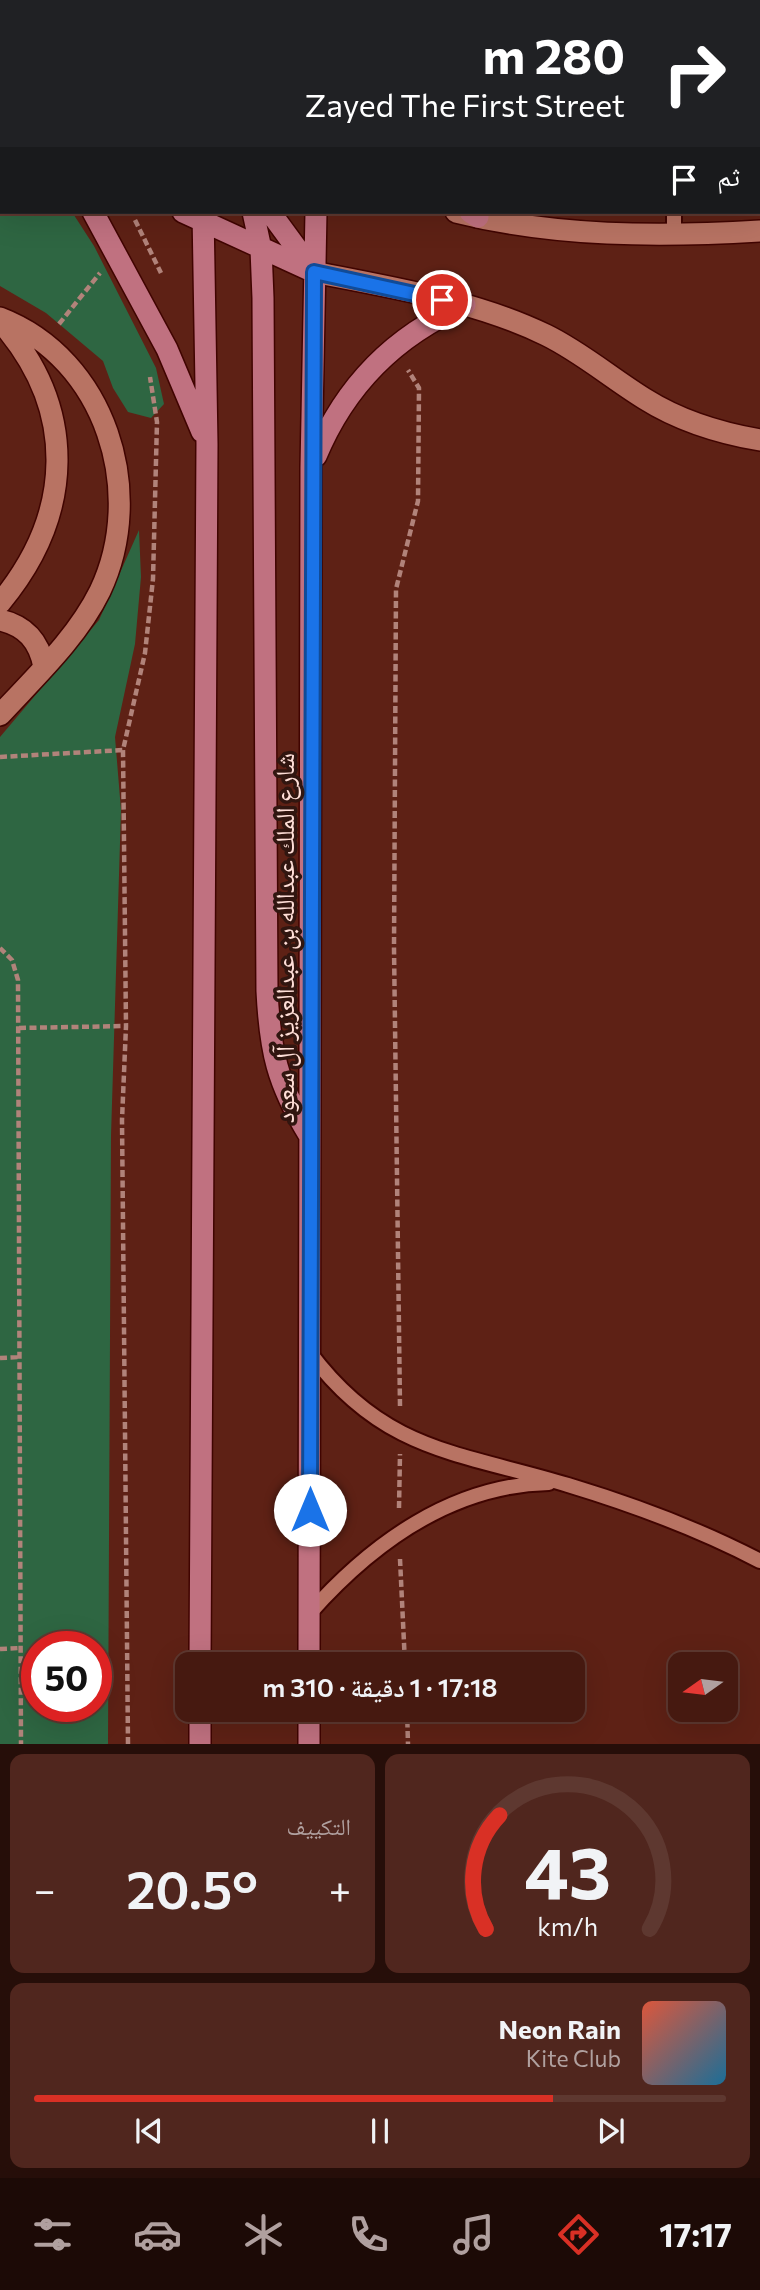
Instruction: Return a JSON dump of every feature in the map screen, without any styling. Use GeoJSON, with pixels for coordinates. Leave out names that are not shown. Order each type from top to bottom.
{"type":"FeatureCollection","features":[{"type":"Feature","properties":{"kind":"main road"},"geometry":{"type":"LineString","coordinates":[[94,214],[167,349],[207,444]]}},
{"type":"Feature","properties":{"kind":"main road"},"geometry":{"type":"LineString","coordinates":[[253,214],[261,250],[267,991],[270,1040],[277,1070],[292,1107],[310,1137]]}},
{"type":"Feature","properties":{"kind":"main road"},"geometry":{"type":"LineString","coordinates":[[272,214],[314,272]]}},
{"type":"Feature","properties":{"kind":"main road","name":"شارع الملك عبدالله بن عبدالعزيز آل سعود"},"geometry":{"type":"LineString","coordinates":[[309,1652],[311,468],[316,214]]}},
{"type":"Feature","properties":{"kind":"main road"},"geometry":{"type":"LineString","coordinates":[[200,1652],[207,444],[203,217]]}},
{"type":"Feature","properties":{"kind":"main road"},"geometry":{"type":"LineString","coordinates":[[203,217],[261,250],[314,272]]}},
{"type":"Feature","properties":{"kind":"main road"},"geometry":{"type":"LineString","coordinates":[[311,468],[325,434],[366,373],[415,331],[464,305]]}},
{"type":"Feature","properties":{"kind":"main road"},"geometry":{"type":"LineString","coordinates":[[200,1722],[200,1744]]}},
{"type":"Feature","properties":{"kind":"main road"},"geometry":{"type":"LineString","coordinates":[[309,1722],[309,1744]]}},
{"type":"Feature","properties":{"kind":"street"},"geometry":{"type":"LineString","coordinates":[[474,215],[579,230],[674,234],[760,231]]}},
{"type":"Feature","properties":{"kind":"street"},"geometry":{"type":"LineString","coordinates":[[314,272],[464,305],[512,320],[548,336],[675,415],[706,428],[760,440]]}},
{"type":"Feature","properties":{"kind":"street"},"geometry":{"type":"LineString","coordinates":[[0,319],[44,342],[68,365],[101,417],[118,468],[120,495],[116,547],[104,582],[86,615],[0,715]]}},
{"type":"Feature","properties":{"kind":"street"},"geometry":{"type":"LineString","coordinates":[[0,319],[29,358],[41,384],[51,410],[59,465],[51,511],[42,536],[16,583],[0,603]]}},
{"type":"Feature","properties":{"kind":"street"},"geometry":{"type":"LineString","coordinates":[[0,620],[26,630],[41,653],[44,667]]}},
{"type":"Feature","properties":{"kind":"lane"},"geometry":{"type":"LineString","coordinates":[[674,214],[674,234]]}},
{"type":"Feature","properties":{"kind":"lane"},"geometry":{"type":"LineString","coordinates":[[310,1353],[324,1372],[359,1407],[400,1434],[432,1448],[564,1483],[667,1518],[760,1561]]}},
{"type":"Feature","properties":{"kind":"lane"},"geometry":{"type":"LineString","coordinates":[[309,1615],[329,1592],[374,1550],[447,1506],[504,1488],[564,1483]]}},
{"type":"Feature","properties":{"kind":"path"},"geometry":{"type":"LineString","coordinates":[[135,220],[161,272]]}},
{"type":"Feature","properties":{"kind":"path"},"geometry":{"type":"LineString","coordinates":[[44,342],[104,267]]}},
{"type":"Feature","properties":{"kind":"path"},"geometry":{"type":"LineString","coordinates":[[400,1416],[394,948],[396,589],[418,501],[419,388],[408,370]]}},
{"type":"Feature","properties":{"kind":"path"},"geometry":{"type":"LineString","coordinates":[[128,1744],[122,1120],[126,1026],[123,750],[145,653],[152,591],[157,422]]}},
{"type":"Feature","properties":{"kind":"path"},"geometry":{"type":"LineString","coordinates":[[0,757],[123,750]]}},
{"type":"Feature","properties":{"kind":"path"},"geometry":{"type":"LineString","coordinates":[[0,948],[12,960],[18,980],[21,1744]]}},
{"type":"Feature","properties":{"kind":"path"},"geometry":{"type":"LineString","coordinates":[[19,1028],[126,1026]]}},
{"type":"Feature","properties":{"kind":"path"},"geometry":{"type":"LineString","coordinates":[[0,1358],[20,1357]]}},
{"type":"Feature","properties":{"kind":"path"},"geometry":{"type":"LineString","coordinates":[[0,1649],[20,1647]]}},
{"type":"Feature","properties":{"kind":"path"},"geometry":{"type":"LineString","coordinates":[[407,1722],[408,1744]]}},
{"type":"Feature","properties":{"kind":"green space"},"geometry":{"type":"Polygon","coordinates":[[[0,214],[73,214],[94,246],[156,368],[164,404],[151,418],[128,412],[113,388],[103,361],[46,313],[0,286],[0,214]]]}},
{"type":"Feature","properties":{"kind":"green space"},"geometry":{"type":"Polygon","coordinates":[[[139,530],[141,577],[135,644],[115,737],[121,810],[111,1136],[109,1631],[21,1631],[21,1722],[108,1722],[108,1744],[0,1744],[0,737],[99,620],[139,530]]]}},
{"type":"Feature","properties":{"kind":"route"},"geometry":{"type":"LineString","coordinates":[[310,1510],[311,468],[314,272],[442,300]]}}]}
